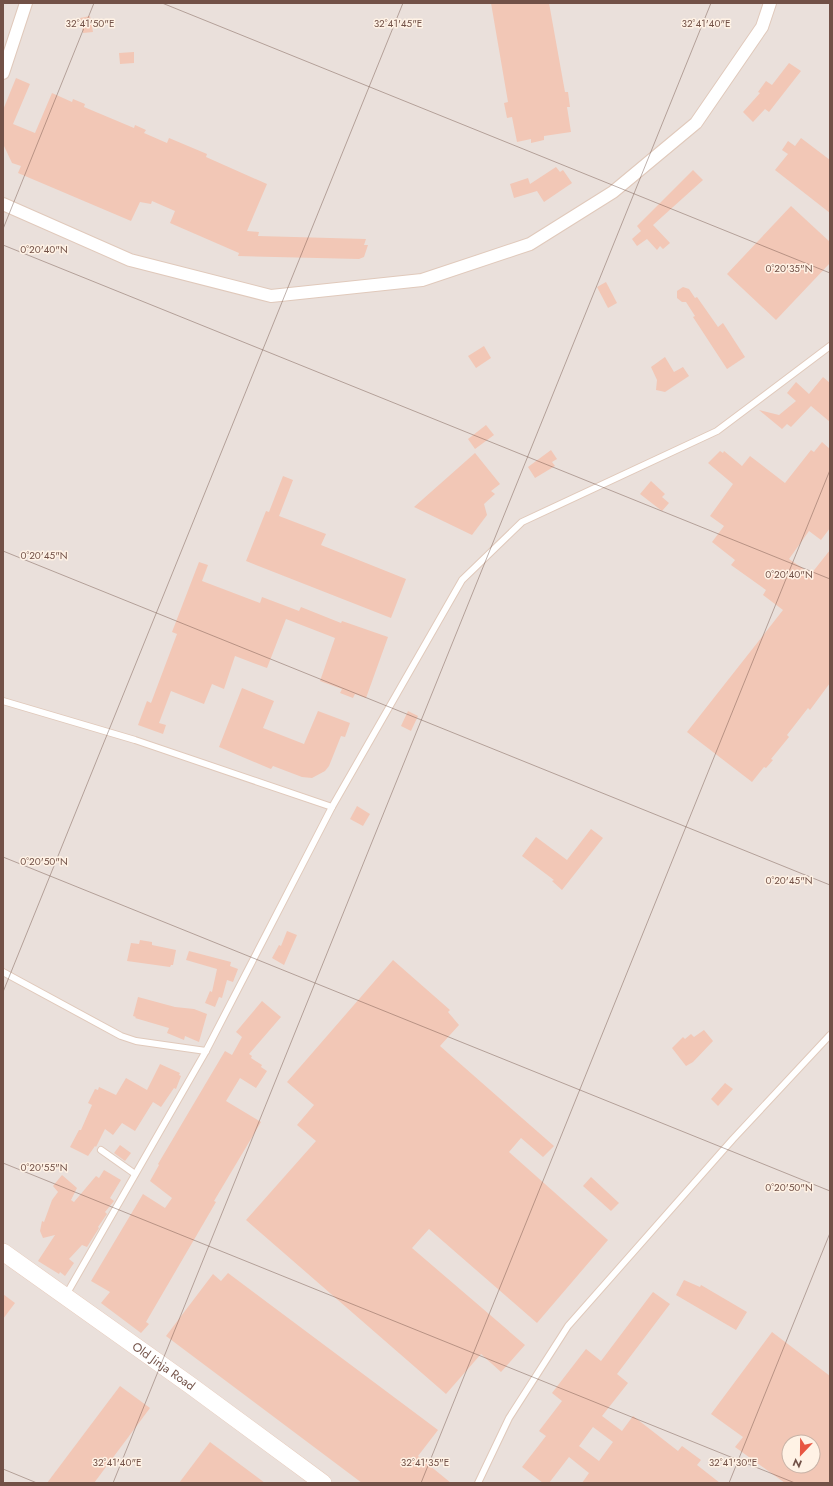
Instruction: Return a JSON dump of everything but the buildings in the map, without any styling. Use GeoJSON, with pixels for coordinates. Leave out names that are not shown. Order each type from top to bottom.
{"type":"FeatureCollection","features":[{"type":"Feature","properties":{"kind":"main road","name":"Old Jinja Road"},"geometry":{"type":"LineString","coordinates":[[3,1252],[190,1385],[323,1483]]}},
{"type":"Feature","properties":{"kind":"street"},"geometry":{"type":"LineString","coordinates":[[3,73],[26,3]]}},
{"type":"Feature","properties":{"kind":"street"},"geometry":{"type":"LineString","coordinates":[[3,204],[130,260],[271,296],[422,280],[530,244],[613,192],[696,123],[762,27],[770,3]]}},
{"type":"Feature","properties":{"kind":"lane"},"geometry":{"type":"LineString","coordinates":[[66,1297],[206,1051],[332,807],[462,580],[522,522],[717,430],[830,346]]}},
{"type":"Feature","properties":{"kind":"lane"},"geometry":{"type":"LineString","coordinates":[[3,701],[135,740],[332,807]]}},
{"type":"Feature","properties":{"kind":"lane"},"geometry":{"type":"LineString","coordinates":[[3,972],[121,1036],[136,1041],[206,1051]]}},
{"type":"Feature","properties":{"kind":"lane"},"geometry":{"type":"LineString","coordinates":[[478,1483],[509,1418],[568,1326],[733,1139],[830,1035]]}},
{"type":"Feature","properties":{"kind":"lane"},"geometry":{"type":"LineString","coordinates":[[101,1150],[135,1174]]}},
{"type":"Feature","properties":{"kind":"shaded area"},"geometry":{"type":"Polygon","coordinates":[[[3,3],[830,3],[830,1483],[3,1483],[3,3]]]}}]}
